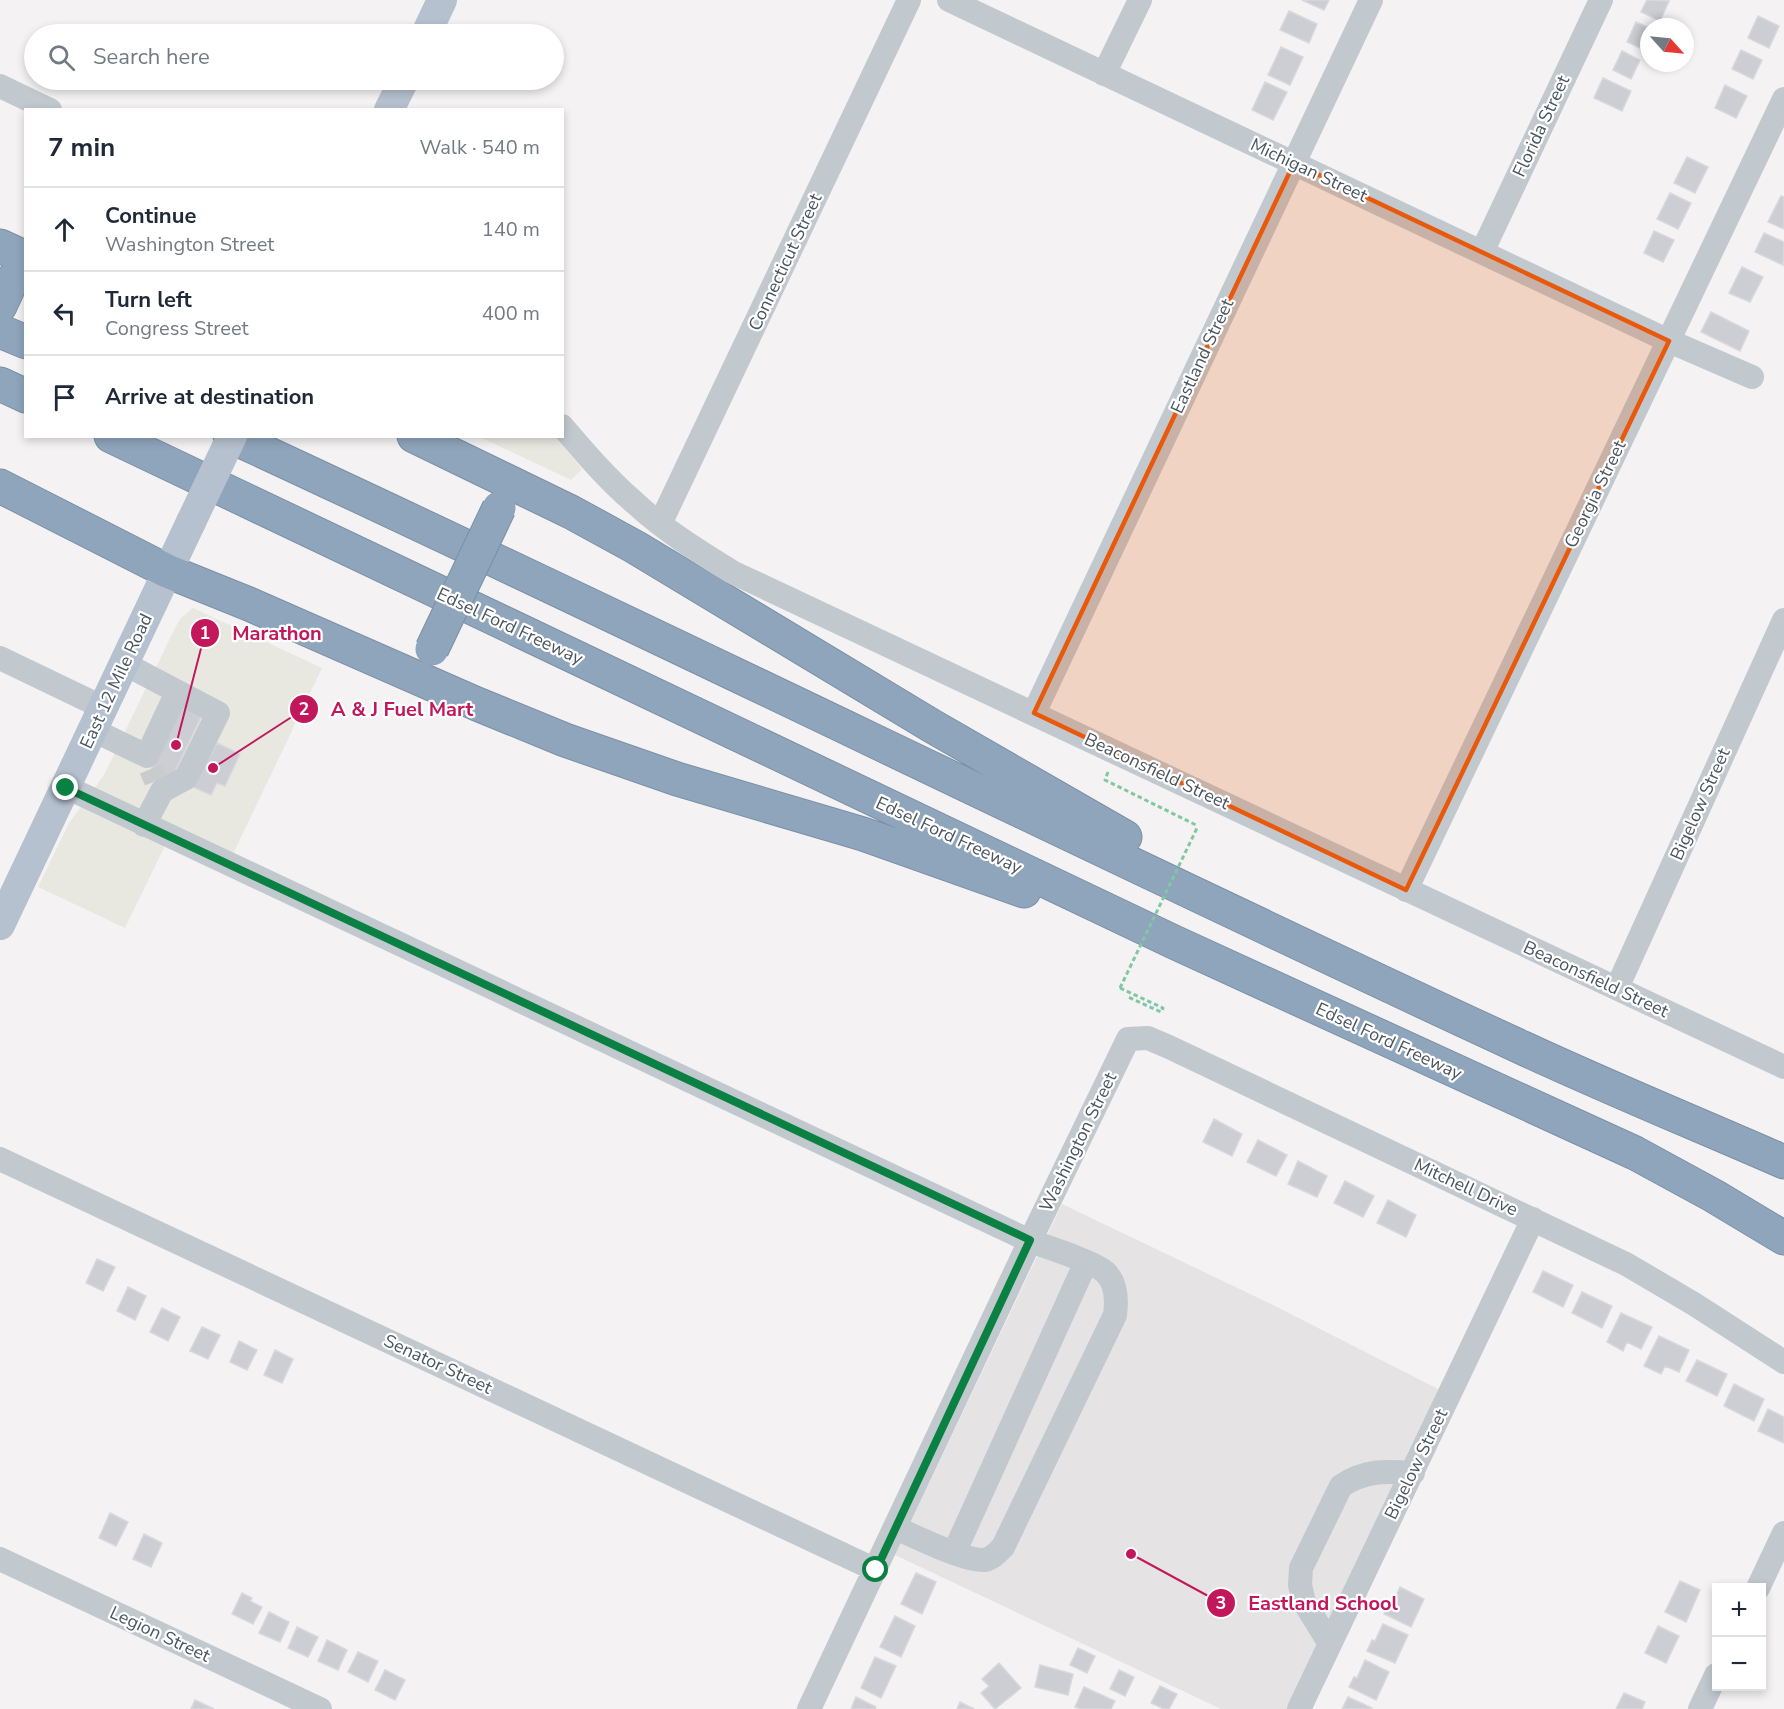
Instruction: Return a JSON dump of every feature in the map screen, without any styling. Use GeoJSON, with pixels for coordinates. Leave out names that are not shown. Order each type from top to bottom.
{"type":"FeatureCollection","features":[{"type":"Feature","properties":{"kind":"highway"},"geometry":{"type":"LineString","coordinates":[[0,246],[16,279]]}},
{"type":"Feature","properties":{"kind":"highway"},"geometry":{"type":"LineString","coordinates":[[0,331],[24,341]]}},
{"type":"Feature","properties":{"kind":"highway"},"geometry":{"type":"LineString","coordinates":[[0,384],[24,395]]}},
{"type":"Feature","properties":{"kind":"highway","name":"Edsel Ford Freeway"},"geometry":{"type":"LineString","coordinates":[[115,438],[1176,943],[1635,1153],[1784,1238]]}},
{"type":"Feature","properties":{"kind":"highway"},"geometry":{"type":"LineString","coordinates":[[235,438],[1527,1050],[1784,1162]]}},
{"type":"Feature","properties":{"kind":"highway"},"geometry":{"type":"LineString","coordinates":[[418,438],[571,512],[635,547],[932,726],[1092,819],[1151,851],[1371,956],[1527,1050]]}},
{"type":"Feature","properties":{"kind":"highway"},"geometry":{"type":"LineString","coordinates":[[400,671],[411,669],[419,664],[432,648],[499,508],[501,491],[493,474]]}},
{"type":"Feature","properties":{"kind":"highway"},"geometry":{"type":"LineString","coordinates":[[0,486],[167,571],[273,614],[400,671],[548,733],[677,779],[863,834],[1018,889],[1100,922],[1176,943]]}},
{"type":"Feature","properties":{"kind":"main road"},"geometry":{"type":"LineString","coordinates":[[429,24],[436,2]]}},
{"type":"Feature","properties":{"kind":"main road"},"geometry":{"type":"LineString","coordinates":[[390,108],[399,90]]}},
{"type":"Feature","properties":{"kind":"main road","name":"East 12 Mile Road"},"geometry":{"type":"LineString","coordinates":[[0,925],[230,438]]}},
{"type":"Feature","properties":{"kind":"street","name":"Connecticut Street"},"geometry":{"type":"LineString","coordinates":[[660,524],[909,0]]}},
{"type":"Feature","properties":{"kind":"street","name":"Michigan Street"},"geometry":{"type":"LineString","coordinates":[[949,0],[1752,377]]}},
{"type":"Feature","properties":{"kind":"street"},"geometry":{"type":"LineString","coordinates":[[1104,74],[1140,0]]}},
{"type":"Feature","properties":{"kind":"street","name":"Eastland Street"},"geometry":{"type":"LineString","coordinates":[[1034,713],[1371,0]]}},
{"type":"Feature","properties":{"kind":"street","name":"Florida Street"},"geometry":{"type":"LineString","coordinates":[[1482,252],[1601,0]]}},
{"type":"Feature","properties":{"kind":"street"},"geometry":{"type":"LineString","coordinates":[[0,86],[46,108]]}},
{"type":"Feature","properties":{"kind":"street","name":"Georgia Street"},"geometry":{"type":"LineString","coordinates":[[1406,890],[1784,99]]}},
{"type":"Feature","properties":{"kind":"street","name":"Beaconsfield Street"},"geometry":{"type":"LineString","coordinates":[[564,428],[614,483],[660,524],[732,572],[1784,1067]]}},
{"type":"Feature","properties":{"kind":"street","name":"Bigelow Street"},"geometry":{"type":"LineString","coordinates":[[1617,988],[1784,620]]}},
{"type":"Feature","properties":{"kind":"street"},"geometry":{"type":"LineString","coordinates":[[0,658],[98,719],[154,774],[186,778],[218,713],[125,664]]}},
{"type":"Feature","properties":{"kind":"street"},"geometry":{"type":"LineString","coordinates":[[144,825],[154,774],[177,692]]}},
{"type":"Feature","properties":{"kind":"street"},"geometry":{"type":"LineString","coordinates":[[66,788],[1030,1240],[1104,1271],[1113,1284],[1118,1299],[1115,1316],[1003,1547],[994,1556],[984,1560],[954,1553],[896,1528]]}},
{"type":"Feature","properties":{"kind":"street","name":"Washington Street"},"geometry":{"type":"LineString","coordinates":[[809,1709],[1121,1051],[1128,1040],[1137,1038]]}},
{"type":"Feature","properties":{"kind":"street","name":"Mitchell Drive"},"geometry":{"type":"LineString","coordinates":[[1137,1038],[1148,1038],[1169,1047],[1533,1219],[1635,1270],[1694,1304],[1784,1362]]}},
{"type":"Feature","properties":{"kind":"street","name":"Senator Street"},"geometry":{"type":"LineString","coordinates":[[0,1159],[876,1570]]}},
{"type":"Feature","properties":{"kind":"street","name":"Bigelow Street"},"geometry":{"type":"LineString","coordinates":[[1299,1709],[1533,1219]]}},
{"type":"Feature","properties":{"kind":"street"},"geometry":{"type":"LineString","coordinates":[[954,1553],[1086,1262]]}},
{"type":"Feature","properties":{"kind":"street"},"geometry":{"type":"LineString","coordinates":[[1330,1644],[1304,1602],[1300,1585],[1301,1568],[1341,1486],[1350,1480],[1381,1470],[1413,1473]]}},
{"type":"Feature","properties":{"kind":"street"},"geometry":{"type":"LineString","coordinates":[[1760,1583],[1784,1533]]}},
{"type":"Feature","properties":{"kind":"street","name":"Legion Street"},"geometry":{"type":"LineString","coordinates":[[0,1559],[320,1709]]}},
{"type":"Feature","properties":{"kind":"street"},"geometry":{"type":"LineString","coordinates":[[1700,1709],[1712,1684]]}},
{"type":"Feature","properties":{"kind":"path"},"geometry":{"type":"LineString","coordinates":[[1118,752],[1105,780],[1198,826],[1120,988],[1163,1008],[1161,1012],[1128,997]]}},
{"type":"Feature","properties":{"kind":"highlighted area"},"geometry":{"type":"Polygon","coordinates":[[[1294,163],[1669,341],[1406,890],[1034,713],[1294,163]]]}},
{"type":"Feature","properties":{"kind":"shaded area"},"geometry":{"type":"Polygon","coordinates":[[[482,438],[557,438],[582,469],[571,480],[482,438]]]}},
{"type":"Feature","properties":{"kind":"shaded area"},"geometry":{"type":"Polygon","coordinates":[[[193,608],[322,668],[233,854],[174,827],[125,928],[38,887],[69,823],[104,775],[176,626],[181,618],[193,608]]]}},
{"type":"Feature","properties":{"kind":"shaded area"},"geometry":{"type":"Polygon","coordinates":[[[1062,1204],[1275,1306],[1440,1390],[1287,1709],[1221,1709],[895,1555],[1062,1204]]]}},
{"type":"Feature","properties":{"kind":"building"},"geometry":{"type":"Polygon","coordinates":[[[1302,0],[1329,0],[1324,10],[1302,0]]]}},
{"type":"Feature","properties":{"kind":"building"},"geometry":{"type":"Polygon","coordinates":[[[1647,0],[1669,1],[1661,18],[1654,18],[1641,12],[1647,0]]]}},
{"type":"Feature","properties":{"kind":"building"},"geometry":{"type":"Polygon","coordinates":[[[1289,11],[1317,24],[1309,43],[1280,30],[1289,11]]]}},
{"type":"Feature","properties":{"kind":"building"},"geometry":{"type":"Polygon","coordinates":[[[1758,16],[1779,26],[1769,48],[1748,38],[1758,16]]]}},
{"type":"Feature","properties":{"kind":"building"},"geometry":{"type":"Polygon","coordinates":[[[1636,22],[1640,24],[1640,48],[1627,42],[1636,22]]]}},
{"type":"Feature","properties":{"kind":"building"},"geometry":{"type":"Polygon","coordinates":[[[1281,47],[1303,57],[1290,85],[1268,75],[1281,47]]]}},
{"type":"Feature","properties":{"kind":"building"},"geometry":{"type":"Polygon","coordinates":[[[1741,50],[1762,60],[1753,79],[1732,69],[1741,50]]]}},
{"type":"Feature","properties":{"kind":"building"},"geometry":{"type":"Polygon","coordinates":[[[1622,51],[1640,60],[1631,79],[1613,70],[1622,51]]]}},
{"type":"Feature","properties":{"kind":"building"},"geometry":{"type":"Polygon","coordinates":[[[1603,78],[1631,91],[1622,111],[1594,98],[1603,78]]]}},
{"type":"Feature","properties":{"kind":"building"},"geometry":{"type":"Polygon","coordinates":[[[1265,82],[1287,92],[1273,120],[1252,110],[1265,82]]]}},
{"type":"Feature","properties":{"kind":"building"},"geometry":{"type":"Polygon","coordinates":[[[1725,85],[1747,96],[1736,118],[1715,108],[1725,85]]]}},
{"type":"Feature","properties":{"kind":"building"},"geometry":{"type":"Polygon","coordinates":[[[1687,157],[1708,167],[1695,193],[1674,183],[1687,157]]]}},
{"type":"Feature","properties":{"kind":"building"},"geometry":{"type":"Polygon","coordinates":[[[1670,193],[1691,203],[1678,229],[1657,219],[1670,193]]]}},
{"type":"Feature","properties":{"kind":"building"},"geometry":{"type":"Polygon","coordinates":[[[1781,196],[1784,197],[1784,229],[1768,222],[1781,196]]]}},
{"type":"Feature","properties":{"kind":"building"},"geometry":{"type":"Polygon","coordinates":[[[1654,231],[1674,240],[1663,262],[1644,253],[1654,231]]]}},
{"type":"Feature","properties":{"kind":"building"},"geometry":{"type":"Polygon","coordinates":[[[1764,233],[1784,242],[1783,265],[1755,252],[1764,233]]]}},
{"type":"Feature","properties":{"kind":"building"},"geometry":{"type":"Polygon","coordinates":[[[1742,267],[1763,277],[1750,302],[1729,293],[1742,267]]]}},
{"type":"Feature","properties":{"kind":"building"},"geometry":{"type":"Polygon","coordinates":[[[1711,312],[1749,331],[1740,351],[1701,332],[1711,312]]]}},
{"type":"Feature","properties":{"kind":"building"},"geometry":{"type":"Polygon","coordinates":[[[183,703],[203,713],[168,786],[148,776],[183,703]]]}},
{"type":"Feature","properties":{"kind":"building"},"geometry":{"type":"Polygon","coordinates":[[[217,743],[240,754],[225,786],[217,783],[211,795],[193,787],[217,743]]]}},
{"type":"Feature","properties":{"kind":"building"},"geometry":{"type":"Polygon","coordinates":[[[1214,1119],[1242,1134],[1232,1156],[1203,1142],[1214,1119]]]}},
{"type":"Feature","properties":{"kind":"building"},"geometry":{"type":"Polygon","coordinates":[[[1258,1140],[1287,1155],[1276,1176],[1247,1162],[1258,1140]]]}},
{"type":"Feature","properties":{"kind":"building"},"geometry":{"type":"Polygon","coordinates":[[[1298,1161],[1327,1176],[1317,1197],[1288,1184],[1298,1161]]]}},
{"type":"Feature","properties":{"kind":"building"},"geometry":{"type":"Polygon","coordinates":[[[1345,1181],[1374,1196],[1363,1217],[1334,1203],[1345,1181]]]}},
{"type":"Feature","properties":{"kind":"building"},"geometry":{"type":"Polygon","coordinates":[[[1388,1200],[1416,1215],[1406,1237],[1377,1223],[1388,1200]]]}},
{"type":"Feature","properties":{"kind":"building"},"geometry":{"type":"Polygon","coordinates":[[[97,1259],[115,1267],[103,1291],[86,1283],[97,1259]]]}},
{"type":"Feature","properties":{"kind":"building"},"geometry":{"type":"Polygon","coordinates":[[[1543,1271],[1573,1285],[1563,1307],[1533,1292],[1543,1271]]]}},
{"type":"Feature","properties":{"kind":"building"},"geometry":{"type":"Polygon","coordinates":[[[128,1287],[146,1296],[135,1320],[117,1311],[128,1287]]]}},
{"type":"Feature","properties":{"kind":"building"},"geometry":{"type":"Polygon","coordinates":[[[1582,1292],[1612,1306],[1602,1328],[1572,1313],[1582,1292]]]}},
{"type":"Feature","properties":{"kind":"building"},"geometry":{"type":"Polygon","coordinates":[[[162,1308],[180,1317],[168,1341],[150,1332],[162,1308]]]}},
{"type":"Feature","properties":{"kind":"building"},"geometry":{"type":"Polygon","coordinates":[[[1621,1313],[1652,1327],[1641,1349],[1627,1342],[1623,1351],[1607,1342],[1621,1313]]]}},
{"type":"Feature","properties":{"kind":"building"},"geometry":{"type":"Polygon","coordinates":[[[202,1327],[220,1335],[208,1359],[190,1351],[202,1327]]]}},
{"type":"Feature","properties":{"kind":"building"},"geometry":{"type":"Polygon","coordinates":[[[1659,1336],[1689,1350],[1679,1372],[1665,1366],[1661,1374],[1644,1366],[1659,1336]]]}},
{"type":"Feature","properties":{"kind":"building"},"geometry":{"type":"Polygon","coordinates":[[[239,1341],[257,1350],[247,1370],[230,1362],[239,1341]]]}},
{"type":"Feature","properties":{"kind":"building"},"geometry":{"type":"Polygon","coordinates":[[[275,1350],[293,1359],[282,1383],[264,1375],[275,1350]]]}},
{"type":"Feature","properties":{"kind":"building"},"geometry":{"type":"Polygon","coordinates":[[[1697,1360],[1727,1374],[1717,1396],[1686,1381],[1697,1360]]]}},
{"type":"Feature","properties":{"kind":"building"},"geometry":{"type":"Polygon","coordinates":[[[1734,1384],[1764,1399],[1754,1421],[1724,1406],[1734,1384]]]}},
{"type":"Feature","properties":{"kind":"building"},"geometry":{"type":"Polygon","coordinates":[[[1768,1409],[1784,1417],[1784,1443],[1758,1431],[1768,1409]]]}},
{"type":"Feature","properties":{"kind":"building"},"geometry":{"type":"Polygon","coordinates":[[[110,1513],[128,1522],[116,1546],[99,1538],[110,1513]]]}},
{"type":"Feature","properties":{"kind":"building"},"geometry":{"type":"Polygon","coordinates":[[[144,1534],[162,1543],[151,1567],[133,1559],[144,1534]]]}},
{"type":"Feature","properties":{"kind":"building"},"geometry":{"type":"Polygon","coordinates":[[[916,1573],[936,1582],[922,1614],[901,1604],[916,1573]]]}},
{"type":"Feature","properties":{"kind":"building"},"geometry":{"type":"Polygon","coordinates":[[[1680,1581],[1700,1590],[1686,1622],[1665,1612],[1680,1581]]]}},
{"type":"Feature","properties":{"kind":"building"},"geometry":{"type":"Polygon","coordinates":[[[1400,1587],[1424,1599],[1411,1627],[1384,1614],[1389,1604],[1392,1605],[1400,1587]]]}},
{"type":"Feature","properties":{"kind":"building"},"geometry":{"type":"Polygon","coordinates":[[[242,1593],[252,1598],[250,1601],[262,1607],[253,1624],[232,1614],[242,1593]]]}},
{"type":"Feature","properties":{"kind":"building"},"geometry":{"type":"Polygon","coordinates":[[[269,1612],[289,1622],[280,1642],[259,1633],[269,1612]]]}},
{"type":"Feature","properties":{"kind":"building"},"geometry":{"type":"Polygon","coordinates":[[[895,1616],[915,1626],[901,1657],[880,1647],[895,1616]]]}},
{"type":"Feature","properties":{"kind":"building"},"geometry":{"type":"Polygon","coordinates":[[[1383,1624],[1408,1635],[1395,1663],[1367,1651],[1383,1624]]]}},
{"type":"Feature","properties":{"kind":"building"},"geometry":{"type":"Polygon","coordinates":[[[1658,1626],[1679,1636],[1666,1663],[1645,1653],[1658,1626]]]}},
{"type":"Feature","properties":{"kind":"building"},"geometry":{"type":"Polygon","coordinates":[[[297,1627],[318,1637],[308,1657],[288,1648],[297,1627]]]}},
{"type":"Feature","properties":{"kind":"building"},"geometry":{"type":"Polygon","coordinates":[[[327,1640],[347,1650],[338,1670],[318,1661],[327,1640]]]}},
{"type":"Feature","properties":{"kind":"building"},"geometry":{"type":"Polygon","coordinates":[[[1078,1648],[1095,1656],[1087,1673],[1070,1665],[1078,1648]]]}},
{"type":"Feature","properties":{"kind":"building"},"geometry":{"type":"Polygon","coordinates":[[[358,1652],[378,1661],[368,1682],[348,1672],[358,1652]]]}},
{"type":"Feature","properties":{"kind":"building"},"geometry":{"type":"Polygon","coordinates":[[[875,1657],[896,1666],[881,1698],[861,1688],[875,1657]]]}},
{"type":"Feature","properties":{"kind":"building"},"geometry":{"type":"Polygon","coordinates":[[[1365,1660],[1389,1672],[1376,1700],[1349,1687],[1354,1677],[1357,1678],[1365,1660]]]}},
{"type":"Feature","properties":{"kind":"building"},"geometry":{"type":"Polygon","coordinates":[[[999,1663],[1021,1688],[995,1709],[981,1693],[989,1686],[982,1679],[999,1663]]]}},
{"type":"Feature","properties":{"kind":"building"},"geometry":{"type":"Polygon","coordinates":[[[1040,1665],[1073,1674],[1068,1695],[1035,1687],[1040,1665]]]}},
{"type":"Feature","properties":{"kind":"building"},"geometry":{"type":"Polygon","coordinates":[[[385,1670],[405,1680],[395,1700],[375,1690],[385,1670]]]}},
{"type":"Feature","properties":{"kind":"building"},"geometry":{"type":"Polygon","coordinates":[[[1119,1670],[1134,1677],[1125,1696],[1110,1689],[1119,1670]]]}},
{"type":"Feature","properties":{"kind":"building"},"geometry":{"type":"Polygon","coordinates":[[[1160,1686],[1177,1694],[1169,1709],[1151,1703],[1160,1686]]]}},
{"type":"Feature","properties":{"kind":"building"},"geometry":{"type":"Polygon","coordinates":[[[1084,1687],[1115,1701],[1111,1709],[1075,1707],[1084,1687]]]}},
{"type":"Feature","properties":{"kind":"building"},"geometry":{"type":"Polygon","coordinates":[[[1624,1693],[1645,1702],[1642,1709],[1616,1709],[1624,1693]]]}},
{"type":"Feature","properties":{"kind":"building"},"geometry":{"type":"Polygon","coordinates":[[[856,1697],[876,1707],[875,1709],[851,1709],[856,1697]]]}},
{"type":"Feature","properties":{"kind":"building"},"geometry":{"type":"Polygon","coordinates":[[[1348,1697],[1372,1708],[1372,1709],[1342,1709],[1348,1697]]]}},
{"type":"Feature","properties":{"kind":"building"},"geometry":{"type":"Polygon","coordinates":[[[195,1700],[214,1709],[191,1709],[195,1700]]]}},
{"type":"Feature","properties":{"kind":"building"},"geometry":{"type":"Polygon","coordinates":[[[960,1702],[974,1709],[957,1709],[960,1702]]]}},
{"type":"Feature","properties":{"kind":"tunnel"},"geometry":{"type":"LineString","coordinates":[[151,769],[156,781]]}},
{"type":"Feature","properties":{"kind":"place","name":"Marathon"},"geometry":{"type":"Point","coordinates":[176,745]}},
{"type":"Feature","properties":{"kind":"place","name":"A & J Fuel Mart"},"geometry":{"type":"Point","coordinates":[213,768]}},
{"type":"Feature","properties":{"kind":"place","name":"Eastland School"},"geometry":{"type":"Point","coordinates":[1131,1554]}},
{"type":"Feature","properties":{"kind":"route"},"geometry":{"type":"LineString","coordinates":[[66,788],[1030,1240],[876,1570]]}}]}
